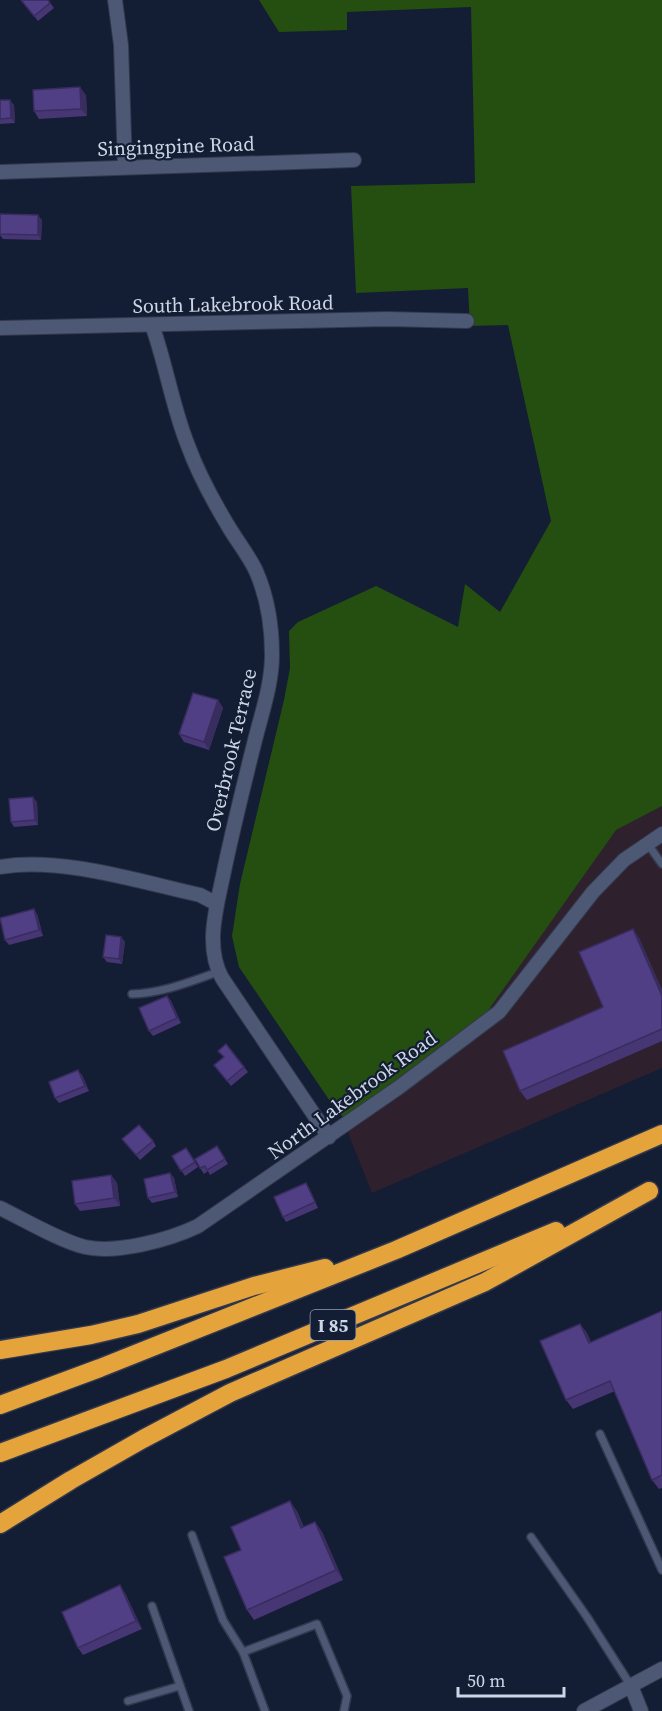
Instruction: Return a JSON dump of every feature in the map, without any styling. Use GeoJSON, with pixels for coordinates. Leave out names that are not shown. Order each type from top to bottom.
{"type":"FeatureCollection","features":[{"type":"Feature","properties":{"kind":"highway","name":"I 85"},"geometry":{"type":"LineString","coordinates":[[0,1405],[100,1368],[396,1250],[662,1134]]}},
{"type":"Feature","properties":{"kind":"highway","name":"I 85"},"geometry":{"type":"LineString","coordinates":[[0,1453],[226,1369],[437,1282],[655,1188]]}},
{"type":"Feature","properties":{"kind":"highway"},"geometry":{"type":"LineString","coordinates":[[0,1524],[112,1456],[230,1393],[485,1282],[655,1188]]}},
{"type":"Feature","properties":{"kind":"highway"},"geometry":{"type":"LineString","coordinates":[[0,1350],[70,1339],[138,1324],[254,1286],[396,1250]]}},
{"type":"Feature","properties":{"kind":"street"},"geometry":{"type":"LineString","coordinates":[[115,0],[121,45],[125,167]]}},
{"type":"Feature","properties":{"kind":"street","name":"Singingpine Road"},"geometry":{"type":"LineString","coordinates":[[0,172],[354,160]]}},
{"type":"Feature","properties":{"kind":"street","name":"South Lakebrook Road"},"geometry":{"type":"LineString","coordinates":[[0,328],[387,319],[467,321]]}},
{"type":"Feature","properties":{"kind":"street","name":"Overbrook Terrace"},"geometry":{"type":"LineString","coordinates":[[152,325],[187,444],[226,523],[255,569],[261,584],[270,633],[271,667],[266,697],[241,794],[217,904],[214,956],[218,972],[329,1137]]}},
{"type":"Feature","properties":{"kind":"street","name":"North Lakebrook Road"},"geometry":{"type":"LineString","coordinates":[[0,1208],[83,1246],[108,1250],[138,1245],[198,1226],[398,1088],[499,1012],[593,892],[624,860],[662,834]]}},
{"type":"Feature","properties":{"kind":"street"},"geometry":{"type":"LineString","coordinates":[[0,867],[35,864],[59,866],[200,896],[217,904]]}},
{"type":"Feature","properties":{"kind":"street"},"geometry":{"type":"LineString","coordinates":[[584,1711],[662,1669]]}},
{"type":"Feature","properties":{"kind":"street"},"geometry":{"type":"LineString","coordinates":[[631,1686],[641,1711]]}},
{"type":"Feature","properties":{"kind":"lane"},"geometry":{"type":"LineString","coordinates":[[646,843],[662,864]]}},
{"type":"Feature","properties":{"kind":"lane"},"geometry":{"type":"LineString","coordinates":[[132,994],[168,990],[218,972]]}},
{"type":"Feature","properties":{"kind":"lane"},"geometry":{"type":"LineString","coordinates":[[600,1434],[662,1570]]}},
{"type":"Feature","properties":{"kind":"lane"},"geometry":{"type":"LineString","coordinates":[[192,1535],[223,1620],[243,1652],[265,1711]]}},
{"type":"Feature","properties":{"kind":"lane"},"geometry":{"type":"LineString","coordinates":[[531,1537],[587,1617],[631,1686]]}},
{"type":"Feature","properties":{"kind":"lane"},"geometry":{"type":"LineString","coordinates":[[152,1606],[189,1711]]}},
{"type":"Feature","properties":{"kind":"lane"},"geometry":{"type":"LineString","coordinates":[[243,1652],[317,1624],[347,1696],[343,1711]]}},
{"type":"Feature","properties":{"kind":"lane"},"geometry":{"type":"LineString","coordinates":[[128,1701],[180,1686]]}},
{"type":"Feature","properties":{"kind":"shaded area"},"geometry":{"type":"Polygon","coordinates":[[[662,806],[662,1068],[372,1193],[348,1133],[346,1119],[480,1022],[616,829],[662,806]]]}},
{"type":"Feature","properties":{"kind":"green space"},"geometry":{"type":"Polygon","coordinates":[[[259,0],[662,0],[662,806],[616,830],[480,1022],[346,1119],[338,1113],[239,967],[232,936],[240,884],[290,668],[289,631],[298,622],[376,586],[458,627],[465,584],[500,612],[551,521],[508,325],[470,326],[468,288],[356,293],[351,186],[475,183],[471,7],[347,12],[347,30],[279,32],[259,0]]]}},
{"type":"Feature","properties":{"kind":"building"},"geometry":{"type":"Polygon","coordinates":[[[21,0],[48,0],[50,3],[34,16],[21,0]]]}},
{"type":"Feature","properties":{"kind":"building"},"geometry":{"type":"Polygon","coordinates":[[[80,87],[81,109],[34,111],[33,90],[80,87]]]}},
{"type":"Feature","properties":{"kind":"building"},"geometry":{"type":"Polygon","coordinates":[[[0,100],[10,100],[11,118],[0,119],[0,100]]]}},
{"type":"Feature","properties":{"kind":"building"},"geometry":{"type":"Polygon","coordinates":[[[0,214],[38,215],[38,235],[0,234],[0,214]]]}},
{"type":"Feature","properties":{"kind":"building"},"geometry":{"type":"Polygon","coordinates":[[[193,693],[218,700],[204,742],[179,734],[193,693]]]}},
{"type":"Feature","properties":{"kind":"building"},"geometry":{"type":"Polygon","coordinates":[[[33,797],[35,820],[11,822],[9,799],[33,797]]]}},
{"type":"Feature","properties":{"kind":"building"},"geometry":{"type":"Polygon","coordinates":[[[34,909],[39,930],[5,940],[0,918],[34,909]]]}},
{"type":"Feature","properties":{"kind":"building"},"geometry":{"type":"Polygon","coordinates":[[[633,929],[662,996],[662,1029],[520,1091],[503,1051],[603,1007],[579,952],[633,929]]]}},
{"type":"Feature","properties":{"kind":"building"},"geometry":{"type":"Polygon","coordinates":[[[106,935],[121,937],[119,959],[103,957],[106,935]]]}},
{"type":"Feature","properties":{"kind":"building"},"geometry":{"type":"Polygon","coordinates":[[[167,996],[177,1018],[149,1031],[139,1008],[167,996]]]}},
{"type":"Feature","properties":{"kind":"building"},"geometry":{"type":"Polygon","coordinates":[[[226,1044],[244,1067],[227,1081],[214,1065],[224,1057],[218,1051],[226,1044]]]}},
{"type":"Feature","properties":{"kind":"building"},"geometry":{"type":"Polygon","coordinates":[[[78,1070],[85,1086],[55,1098],[49,1082],[78,1070]]]}},
{"type":"Feature","properties":{"kind":"building"},"geometry":{"type":"Polygon","coordinates":[[[139,1125],[153,1141],[136,1155],[122,1139],[139,1125]]]}},
{"type":"Feature","properties":{"kind":"building"},"geometry":{"type":"Polygon","coordinates":[[[217,1146],[225,1159],[207,1170],[205,1166],[200,1168],[195,1159],[217,1146]]]}},
{"type":"Feature","properties":{"kind":"building"},"geometry":{"type":"Polygon","coordinates":[[[186,1148],[195,1162],[181,1171],[172,1156],[186,1148]]]}},
{"type":"Feature","properties":{"kind":"building"},"geometry":{"type":"Polygon","coordinates":[[[170,1173],[175,1192],[148,1198],[144,1179],[170,1173]]]}},
{"type":"Feature","properties":{"kind":"building"},"geometry":{"type":"Polygon","coordinates":[[[111,1175],[114,1198],[75,1204],[72,1181],[111,1175]]]}},
{"type":"Feature","properties":{"kind":"building"},"geometry":{"type":"Polygon","coordinates":[[[306,1183],[315,1202],[283,1217],[274,1197],[306,1183]]]}},
{"type":"Feature","properties":{"kind":"building"},"geometry":{"type":"Polygon","coordinates":[[[662,1311],[662,1475],[652,1480],[610,1381],[566,1400],[540,1341],[580,1324],[589,1343],[662,1311]]]}},
{"type":"Feature","properties":{"kind":"building"},"geometry":{"type":"Polygon","coordinates":[[[290,1501],[301,1528],[315,1522],[336,1570],[247,1610],[224,1557],[241,1550],[231,1527],[290,1501]]]}},
{"type":"Feature","properties":{"kind":"building"},"geometry":{"type":"Polygon","coordinates":[[[120,1585],[136,1621],[78,1648],[62,1612],[120,1585]]]}}]}
